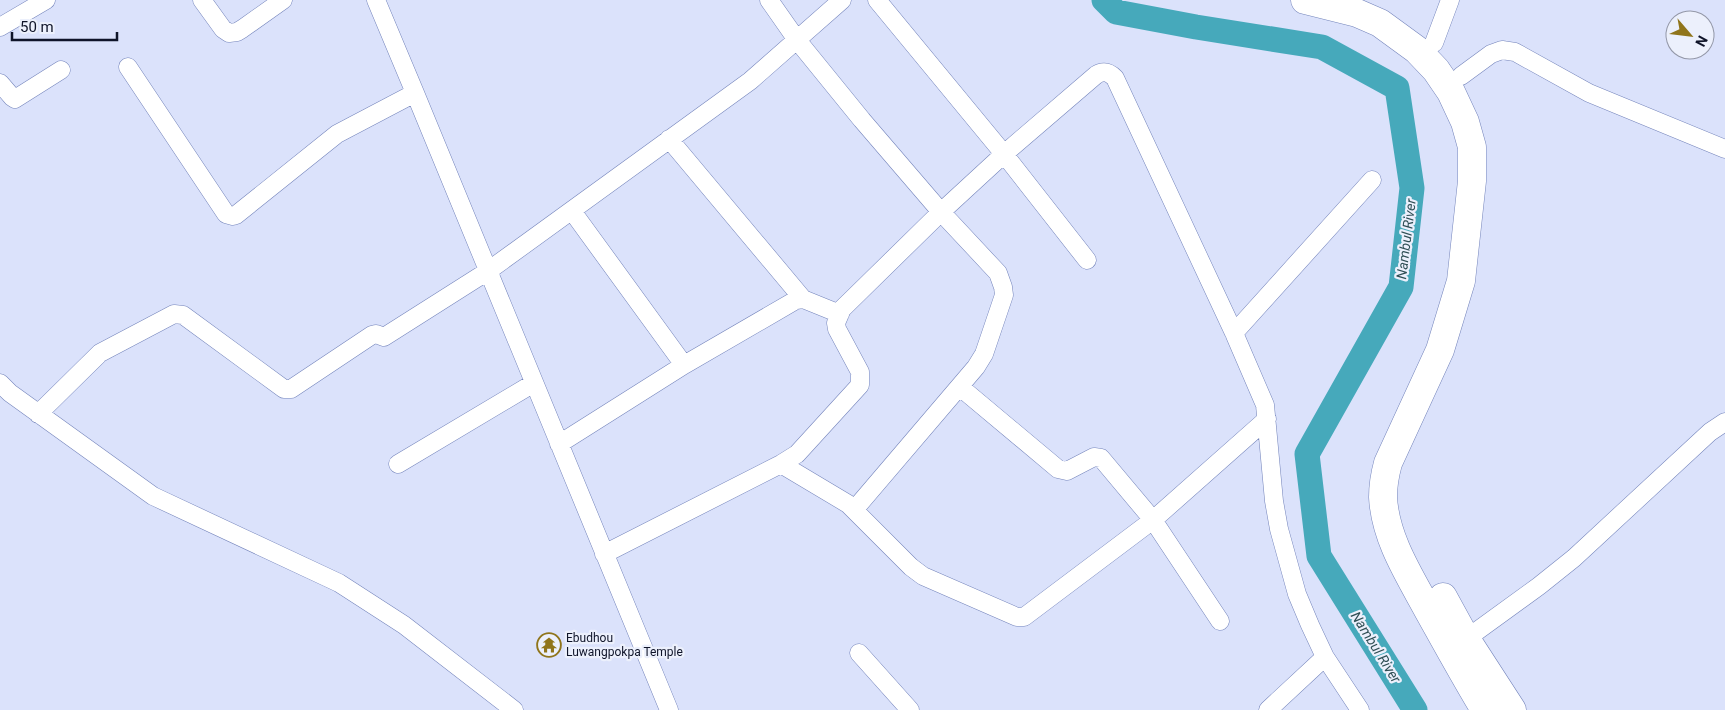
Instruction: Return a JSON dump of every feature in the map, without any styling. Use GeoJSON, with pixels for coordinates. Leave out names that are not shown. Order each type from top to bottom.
{"type":"FeatureCollection","features":[{"type":"Feature","properties":{"kind":"highway"},"geometry":{"type":"LineString","coordinates":[[1305,0],[1362,4],[1394,12],[1418,28],[1444,52],[1472,94],[1480,115],[1488,144],[1489,184],[1481,268],[1466,330],[1410,450],[1402,480],[1401,504],[1406,524],[1421,560],[1466,639],[1512,710]]}},
{"type":"Feature","properties":{"kind":"highway"},"geometry":{"type":"LineString","coordinates":[[1362,4],[1380,23],[1417,50],[1436,70],[1451,92],[1465,122],[1472,147],[1472,181],[1462,281],[1440,350],[1388,463],[1383,496],[1386,518],[1400,557],[1460,668],[1486,710]]}},
{"type":"Feature","properties":{"kind":"street"},"geometry":{"type":"LineString","coordinates":[[0,27],[46,0]]}},
{"type":"Feature","properties":{"kind":"street"},"geometry":{"type":"LineString","coordinates":[[202,0],[223,29],[229,33],[242,29],[283,0]]}},
{"type":"Feature","properties":{"kind":"street"},"geometry":{"type":"LineString","coordinates":[[769,0],[796,40],[862,120],[998,273],[1004,287],[1004,295],[984,354],[960,387],[854,510]]}},
{"type":"Feature","properties":{"kind":"street"},"geometry":{"type":"LineString","coordinates":[[38,414],[100,354],[174,314],[183,315],[284,389],[288,390],[372,335],[376,334],[384,337],[488,271],[750,81],[842,0]]}},
{"type":"Feature","properties":{"kind":"street"},"geometry":{"type":"LineString","coordinates":[[877,0],[1004,154],[1087,260]]}},
{"type":"Feature","properties":{"kind":"street"},"geometry":{"type":"LineString","coordinates":[[1434,43],[1450,0]]}},
{"type":"Feature","properties":{"kind":"street"},"geometry":{"type":"LineString","coordinates":[[380,2],[488,271],[670,710]]}},
{"type":"Feature","properties":{"kind":"street"},"geometry":{"type":"LineString","coordinates":[[1461,76],[1491,54],[1502,50],[1515,52],[1589,93],[1725,149]]}},
{"type":"Feature","properties":{"kind":"street"},"geometry":{"type":"LineString","coordinates":[[128,67],[226,214],[233,216],[337,134],[416,93]]}},
{"type":"Feature","properties":{"kind":"street"},"geometry":{"type":"LineString","coordinates":[[0,83],[12,98],[15,99],[61,70]]}},
{"type":"Feature","properties":{"kind":"street"},"geometry":{"type":"LineString","coordinates":[[604,554],[781,464],[797,454],[860,385],[860,372],[837,329],[836,323],[842,309],[1004,154],[1096,75],[1101,72],[1108,72],[1116,78],[1234,333],[1265,405],[1274,502],[1279,529],[1298,594],[1325,657],[1360,710]]}},
{"type":"Feature","properties":{"kind":"street"},"geometry":{"type":"LineString","coordinates":[[669,139],[803,299],[840,314]]}},
{"type":"Feature","properties":{"kind":"street"},"geometry":{"type":"LineString","coordinates":[[1234,333],[1372,180]]}},
{"type":"Feature","properties":{"kind":"street"},"geometry":{"type":"LineString","coordinates":[[572,210],[684,365]]}},
{"type":"Feature","properties":{"kind":"street"},"geometry":{"type":"LineString","coordinates":[[559,444],[684,365],[796,300],[803,299]]}},
{"type":"Feature","properties":{"kind":"street"},"geometry":{"type":"LineString","coordinates":[[0,383],[10,394],[153,496],[339,583],[404,625],[514,710]]}},
{"type":"Feature","properties":{"kind":"street"},"geometry":{"type":"LineString","coordinates":[[398,464],[534,383]]}},
{"type":"Feature","properties":{"kind":"street"},"geometry":{"type":"LineString","coordinates":[[960,387],[1058,469],[1067,471],[1094,457],[1101,458],[1153,520],[1220,621]]}},
{"type":"Feature","properties":{"kind":"street"},"geometry":{"type":"LineString","coordinates":[[781,464],[841,499],[923,576],[1016,617],[1024,618],[1153,520],[1267,419]]}},
{"type":"Feature","properties":{"kind":"street"},"geometry":{"type":"LineString","coordinates":[[1466,639],[1574,558],[1710,432],[1725,422]]}},
{"type":"Feature","properties":{"kind":"street"},"geometry":{"type":"LineString","coordinates":[[859,653],[910,710]]}},
{"type":"Feature","properties":{"kind":"street"},"geometry":{"type":"LineString","coordinates":[[1268,710],[1325,657]]}},
{"type":"Feature","properties":{"kind":"waterway","name":"Nambul River"},"geometry":{"type":"LineString","coordinates":[[1104,0],[1116,12],[1322,47],[1397,88],[1412,188],[1401,287],[1307,454],[1319,556],[1415,710]]}},
{"type":"Feature","properties":{"kind":"place","name":"Ebudhou Luwangpokpa Temple"},"geometry":{"type":"Point","coordinates":[549,645]}}]}
